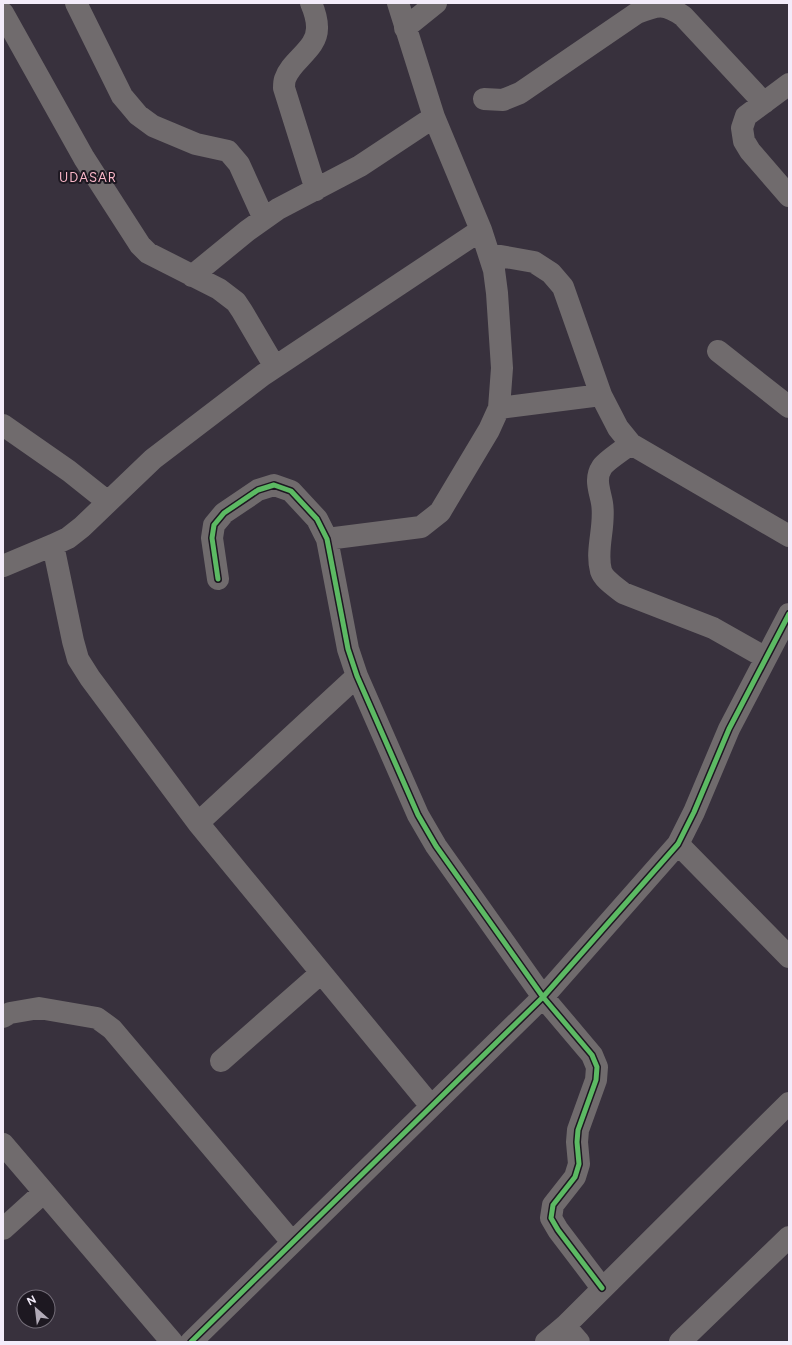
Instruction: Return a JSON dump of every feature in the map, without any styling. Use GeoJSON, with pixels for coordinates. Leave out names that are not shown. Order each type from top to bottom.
{"type":"FeatureCollection","features":[{"type":"Feature","properties":{"kind":"street"},"geometry":{"type":"LineString","coordinates":[[76,3],[122,96],[138,116],[154,126],[196,144],[228,151],[239,164],[264,219]]}},
{"type":"Feature","properties":{"kind":"street"},"geometry":{"type":"LineString","coordinates":[[311,3],[317,27],[315,37],[310,46],[288,74],[285,79],[284,88],[316,190]]}},
{"type":"Feature","properties":{"kind":"street"},"geometry":{"type":"LineString","coordinates":[[327,539],[421,527],[440,512],[489,430],[499,408],[501,361],[494,270],[481,230],[434,117],[398,3]]}},
{"type":"Feature","properties":{"kind":"street"},"geometry":{"type":"LineString","coordinates":[[405,28],[436,3]]}},
{"type":"Feature","properties":{"kind":"street"},"geometry":{"type":"LineString","coordinates":[[484,99],[503,100],[520,92],[637,13],[653,5],[670,7],[683,16],[764,103]]}},
{"type":"Feature","properties":{"kind":"street"},"geometry":{"type":"LineString","coordinates":[[3,13],[84,158],[140,245],[148,253],[219,289],[236,302],[275,367]]}},
{"type":"Feature","properties":{"kind":"street"},"geometry":{"type":"LineString","coordinates":[[789,84],[746,116],[742,128],[744,141],[750,151],[789,196]]}},
{"type":"Feature","properties":{"kind":"street"},"geometry":{"type":"LineString","coordinates":[[192,276],[278,209],[360,166],[434,117]]}},
{"type":"Feature","properties":{"kind":"street"},"geometry":{"type":"LineString","coordinates":[[3,566],[68,538],[82,527],[153,459],[275,367],[481,230]]}},
{"type":"Feature","properties":{"kind":"street"},"geometry":{"type":"LineString","coordinates":[[490,254],[534,262],[551,273],[563,287],[601,395],[618,428],[631,444],[789,536]]}},
{"type":"Feature","properties":{"kind":"street"},"geometry":{"type":"LineString","coordinates":[[718,351],[789,408]]}},
{"type":"Feature","properties":{"kind":"street"},"geometry":{"type":"LineString","coordinates":[[499,408],[601,395]]}},
{"type":"Feature","properties":{"kind":"street"},"geometry":{"type":"LineString","coordinates":[[3,424],[69,471],[108,502]]}},
{"type":"Feature","properties":{"kind":"street"},"geometry":{"type":"LineString","coordinates":[[631,444],[602,467],[597,482],[602,504],[603,524],[599,552],[602,573],[611,584],[623,593],[713,628],[766,658]]}},
{"type":"Feature","properties":{"kind":"street"},"geometry":{"type":"LineString","coordinates":[[218,579],[212,538],[214,525],[224,513],[258,490],[274,485],[291,492],[317,520],[327,539],[348,649],[357,676],[418,815],[436,846],[543,997],[592,1055],[597,1067],[596,1080],[578,1130],[577,1142],[579,1164],[575,1177],[553,1205],[551,1218],[558,1230],[602,1288]]}},
{"type":"Feature","properties":{"kind":"street"},"geometry":{"type":"LineString","coordinates":[[53,545],[78,659],[90,678],[198,823],[431,1106]]}},
{"type":"Feature","properties":{"kind":"street"},"geometry":{"type":"LineString","coordinates":[[191,1342],[543,997],[678,844],[694,812],[729,729],[789,614]]}},
{"type":"Feature","properties":{"kind":"street"},"geometry":{"type":"LineString","coordinates":[[198,823],[357,676]]}},
{"type":"Feature","properties":{"kind":"street"},"geometry":{"type":"LineString","coordinates":[[678,844],[789,957]]}},
{"type":"Feature","properties":{"kind":"street"},"geometry":{"type":"LineString","coordinates":[[220,1061],[321,973]]}},
{"type":"Feature","properties":{"kind":"street"},"geometry":{"type":"LineString","coordinates":[[3,1017],[10,1013],[39,1008],[97,1018],[112,1029],[292,1242]]}},
{"type":"Feature","properties":{"kind":"street"},"geometry":{"type":"LineString","coordinates":[[546,1342],[565,1326],[789,1103]]}},
{"type":"Feature","properties":{"kind":"street"},"geometry":{"type":"LineString","coordinates":[[3,1144],[172,1342]]}},
{"type":"Feature","properties":{"kind":"street"},"geometry":{"type":"LineString","coordinates":[[3,1229],[44,1192]]}},
{"type":"Feature","properties":{"kind":"street"},"geometry":{"type":"LineString","coordinates":[[680,1342],[789,1237]]}},
{"type":"Feature","properties":{"kind":"street"},"geometry":{"type":"LineString","coordinates":[[565,1326],[579,1342]]}},
{"type":"Feature","properties":{"kind":"cycle path"},"geometry":{"type":"LineString","coordinates":[[218,579],[212,538],[214,525],[224,513],[258,490],[274,485],[291,491],[317,519],[327,539],[348,649],[357,676],[418,815],[436,846],[543,997],[592,1055],[597,1067],[596,1080],[578,1130],[577,1142],[579,1164],[575,1177],[553,1205],[551,1218],[558,1230],[602,1288]]}},
{"type":"Feature","properties":{"kind":"cycle path"},"geometry":{"type":"LineString","coordinates":[[191,1342],[543,997],[678,844],[694,812],[729,729],[789,614]]}},
{"type":"Feature","properties":{"kind":"district","name":"UDASAR"},"geometry":{"type":"Point","coordinates":[88,177]}}]}
